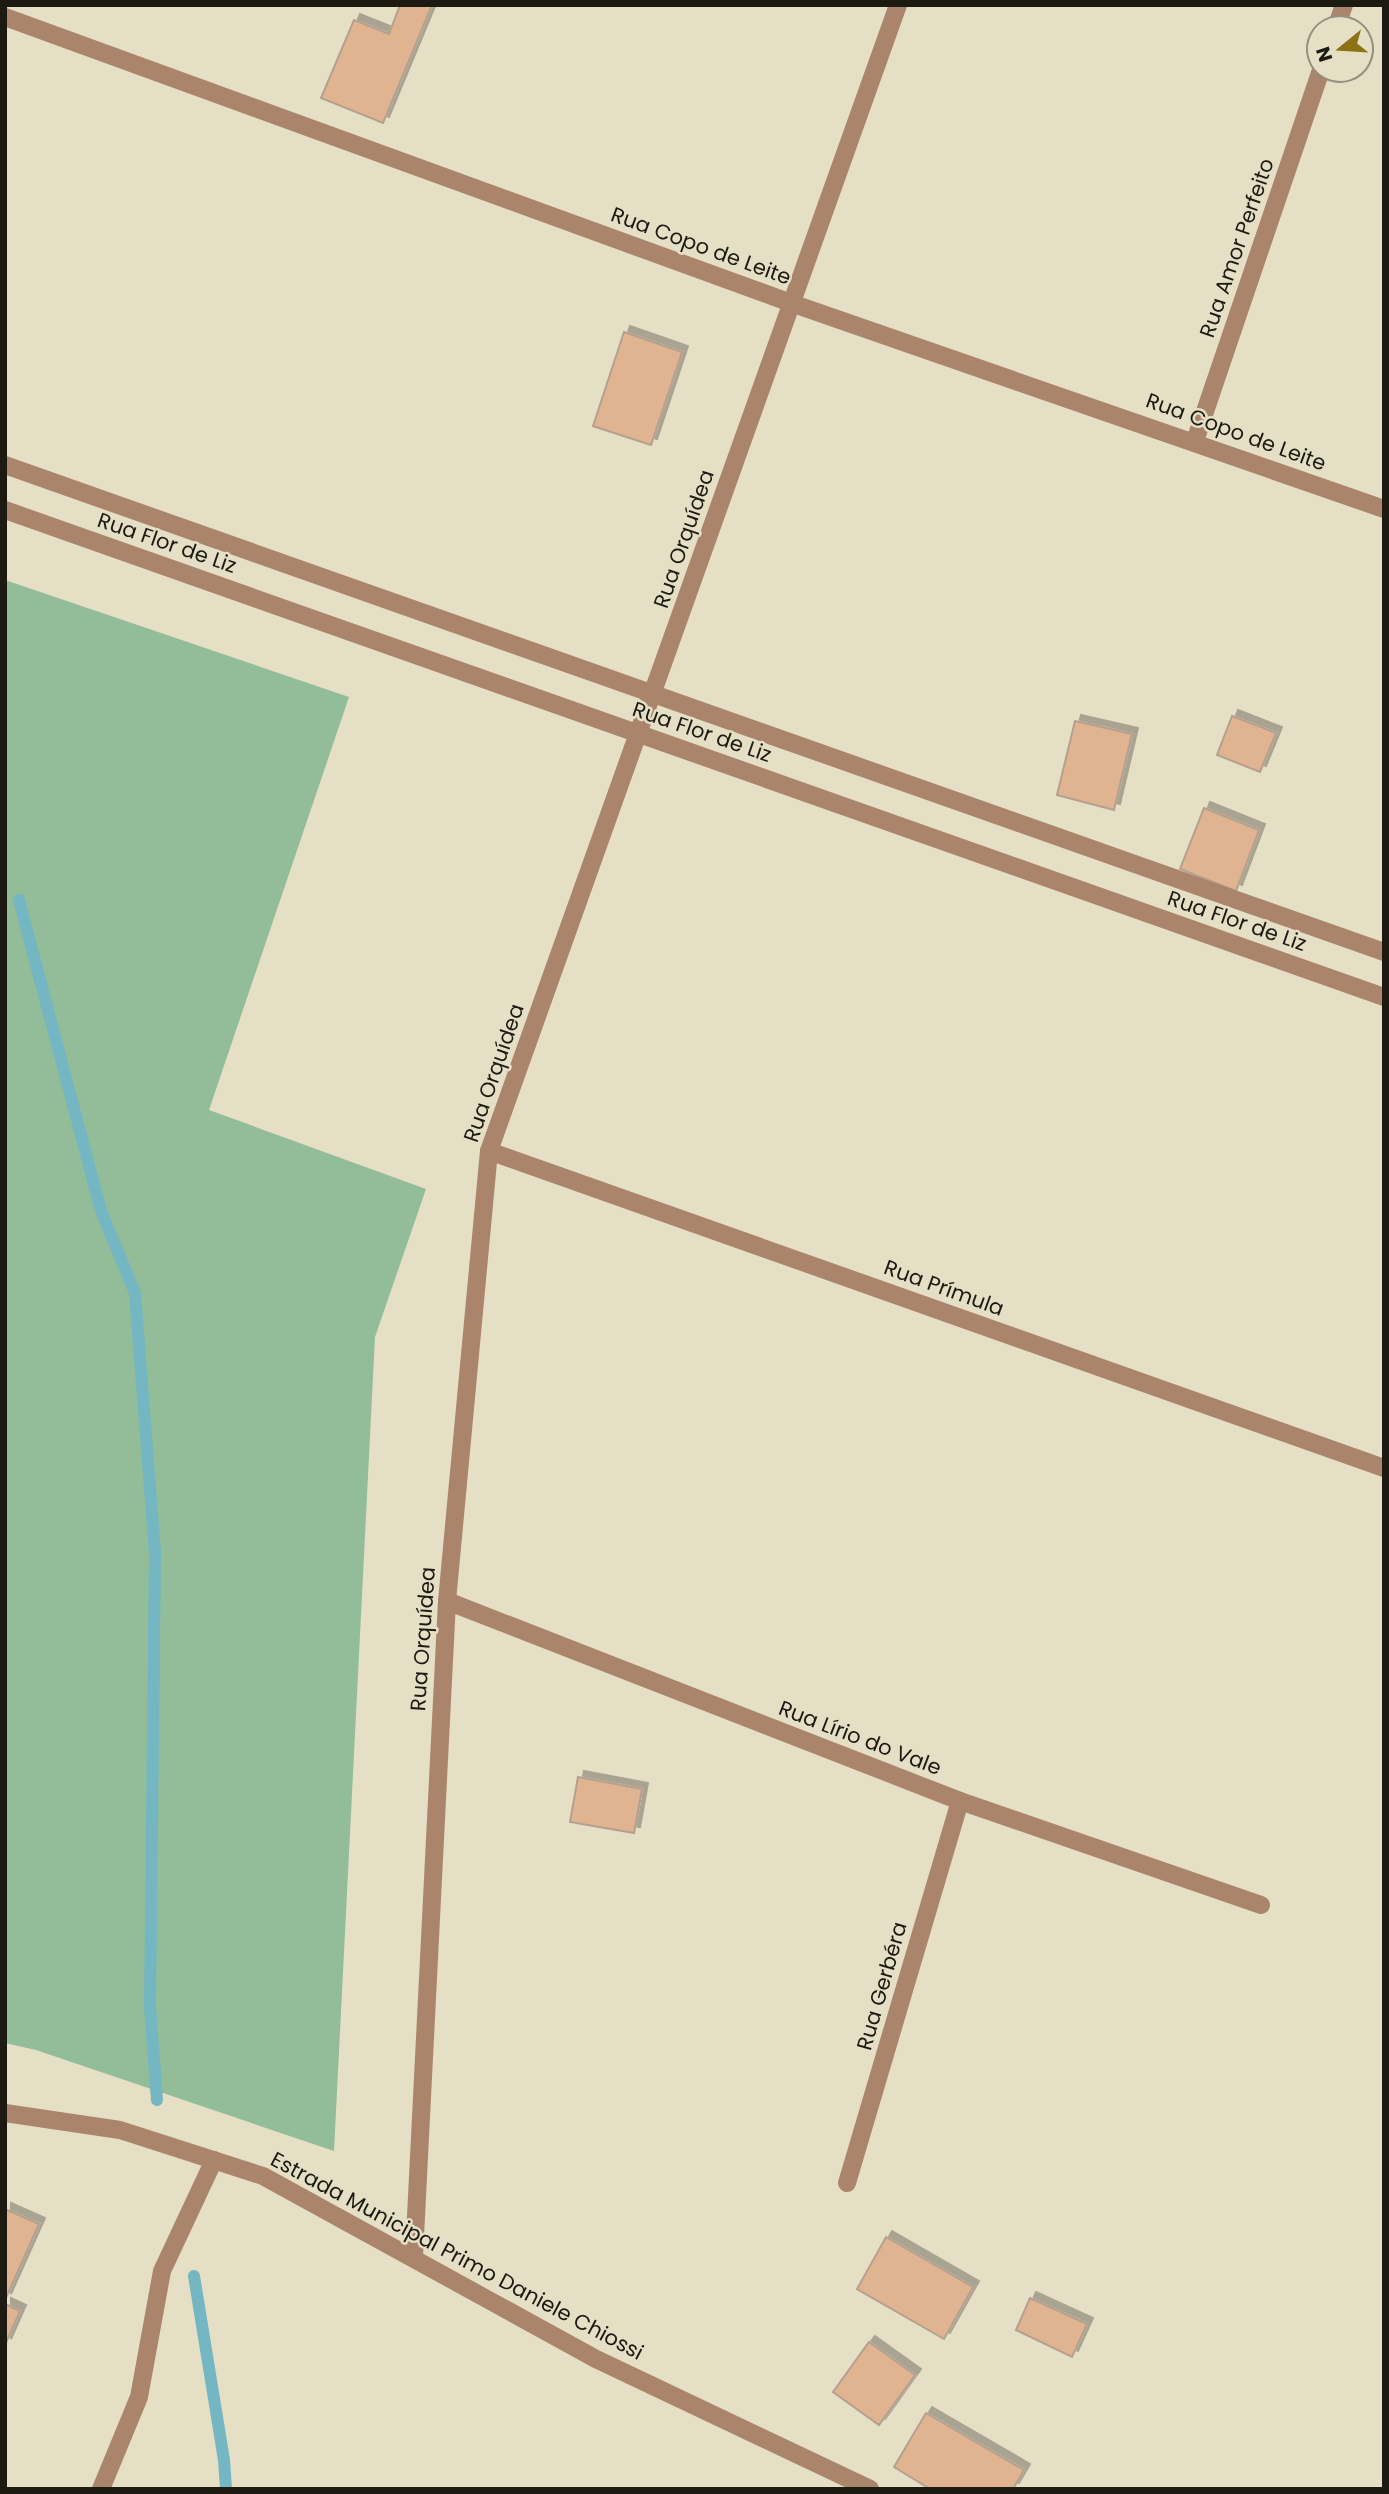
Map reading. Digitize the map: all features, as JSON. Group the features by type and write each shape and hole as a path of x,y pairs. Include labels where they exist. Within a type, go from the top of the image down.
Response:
{"street":[{"name":"Rua Orquídea","path":"414,2256 447,1601 489,1151 898,5"},
{"name":"Rua Copo de Leite","path":"5,17 791,303 1195,441 1384,509"},
{"name":"Rua Amor Perfeito","path":"1195,441 1316,84"},
{"name":"Rua Flor de Liz","path":"5,465 1384,952"},
{"name":"Rua Flor de Liz","path":"5,510 1384,997"},
{"name":"Rua Prímula","path":"489,1151 1384,1468"},
{"name":"Rua Lírio do Vale","path":"447,1601 960,1801 1261,1905"},
{"name":"Rua Gerbéra","path":"847,2183 960,1801"},
{"name":"Estrada Municipal Primo Daniele Chiossi","path":"5,2113 120,2130 263,2175 414,2256 596,2359 870,2489"},
{"path":"101,2489 139,2396 162,2271 214,2160"}],"green space":[{"path":"5,580 349,697 209,1110 426,1189 375,1337 334,2151 36,2050 5,2043"}],"building":[{"path":"400,5 432,5 383,123 321,98 354,20 389,34"},
{"path":"624,332 682,352 651,445 593,426"},
{"path":"1232,716 1276,733 1260,772 1217,755"},
{"path":"1075,721 1132,734 1114,810 1057,795"},
{"path":"1204,808 1259,830 1236,891 1180,869"},
{"path":"578,1777 642,1789 634,1833 570,1822"},
{"path":"5,2209 39,2224 5,2300"},
{"path":"886,2237 973,2287 944,2339 857,2289"},
{"path":"1030,2298 1087,2324 1072,2357 1016,2330"},
{"path":"5,2304 20,2311 5,2345"},
{"path":"869,2342 915,2375 879,2425 833,2392"},
{"path":"926,2413 1024,2470 1013,2489 930,2489 894,2467"}],"waterway":[{"path":"19,900 101,1211 135,1293 155,1553 150,2007 157,2100"},
{"path":"194,2276 224,2460 226,2489"}]}
